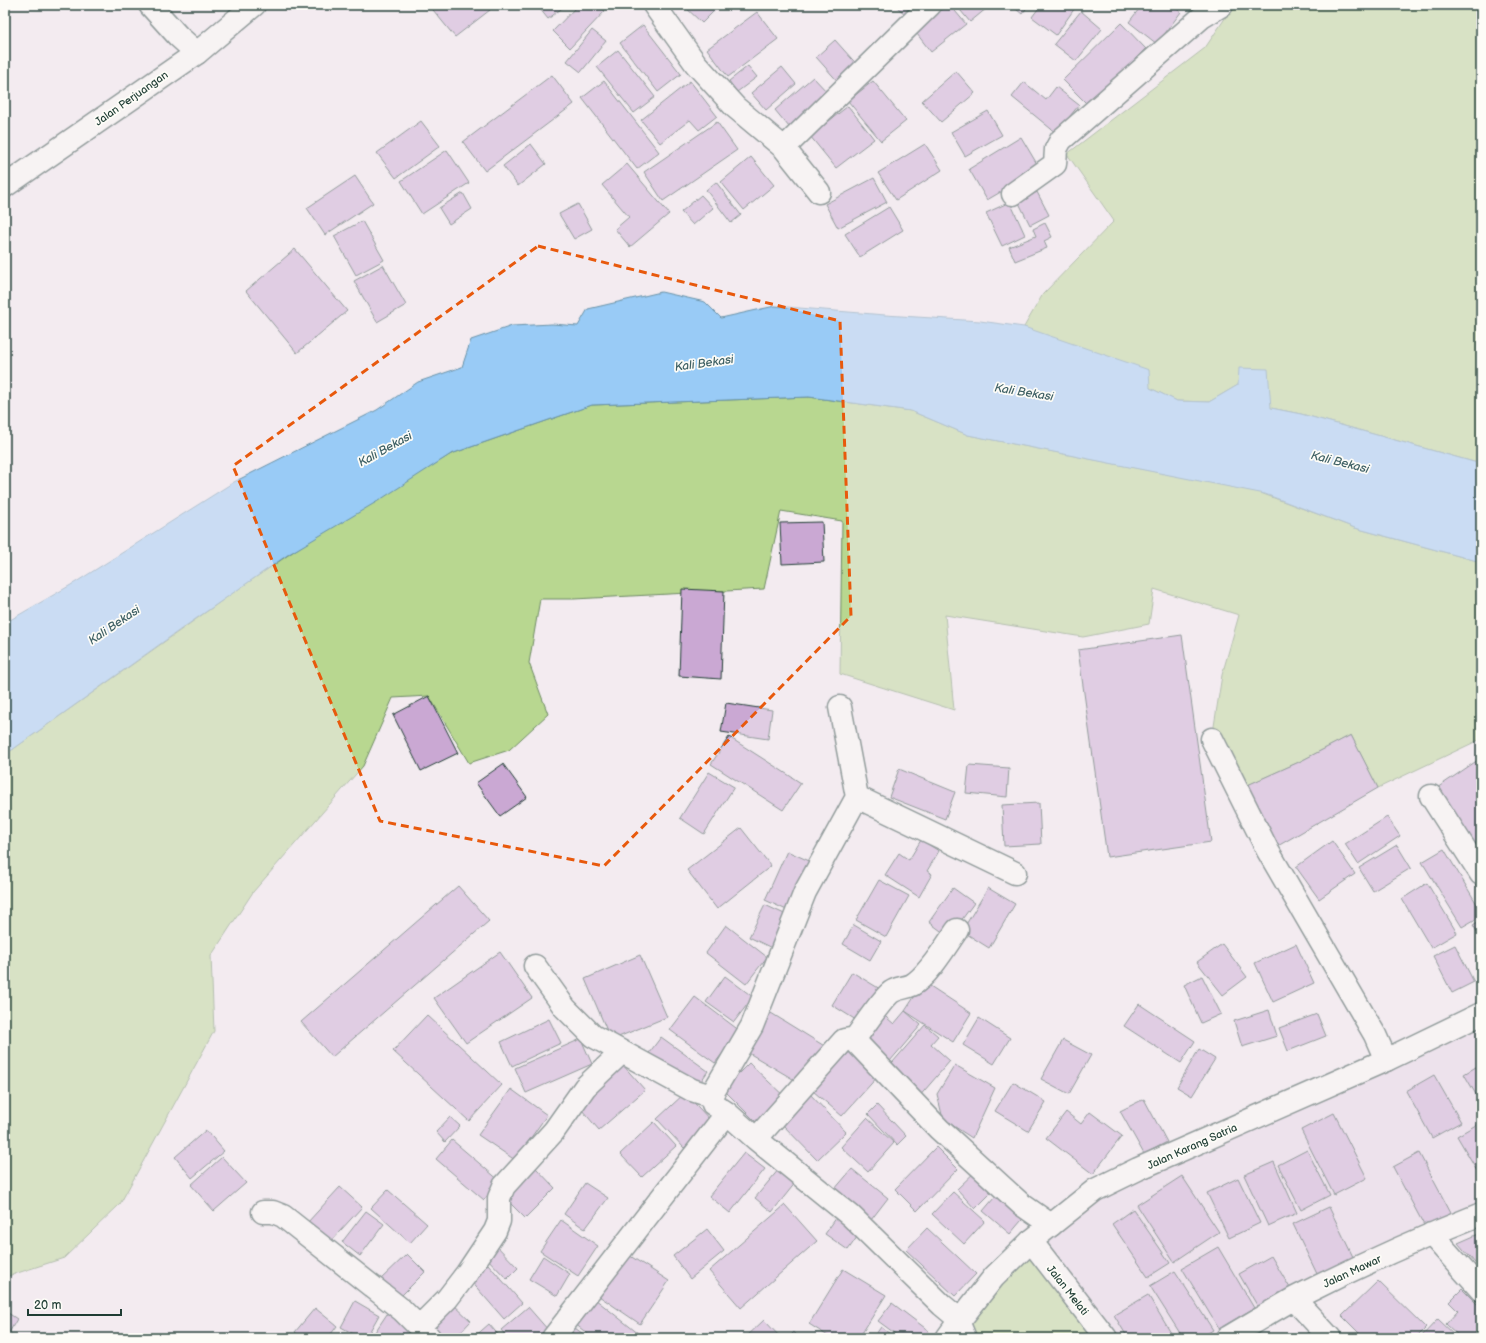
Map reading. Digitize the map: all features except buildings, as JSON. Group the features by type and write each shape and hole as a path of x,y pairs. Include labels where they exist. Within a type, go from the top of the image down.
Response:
{"street":[{"path":"150,5 178,36 196,53"},
{"name":"Jalan Perjuangan","path":"5,186 196,53 254,5"},
{"path":"654,5 696,64 734,107 784,148 819,192"},
{"path":"784,148 930,5"},
{"path":"1013,194 1055,164 1056,150 1061,140 1202,16 1222,5"},
{"path":"840,707 857,797 805,892 752,1026 711,1096 713,1104 727,1113 756,1139 851,1216 942,1305 962,1329"},
{"path":"1212,739 1268,851 1375,1035 1386,1060"},
{"path":"1431,796 1481,874"},
{"path":"857,797 1015,873"},
{"path":"854,1040 890,993 896,988 911,985 919,979 957,930"},
{"path":"535,966 565,1008 593,1036 621,1053 692,1090 711,1096"},
{"name":"Jalan Karang Satria","path":"947,1338 962,1329 994,1277 1031,1241 1096,1190 1138,1169 1386,1060 1481,1014"},
{"path":"756,1139 844,1040 854,1040 939,1129 1021,1204 1051,1225"},
{"path":"262,1212 273,1212 282,1216 402,1310 425,1333 495,1231 500,1221 498,1198 504,1186 554,1131 585,1087 621,1053"},
{"path":"553,1338 727,1113"},
{"name":"Jalan Mawar","path":"1227,1338 1294,1299 1431,1234 1481,1214"},
{"path":"1431,1234 1481,1290"},
{"name":"Jalan Melati","path":"1031,1241 1106,1338"},
{"path":"1294,1299 1330,1338"}],"highlighted area":[{"path":"538,246 840,321 851,616 604,866 380,821 233,466"}],"shaded area":[{"path":"1481,1014 1481,1214 1227,1338 1106,1338 1031,1241 1095,1190"}],"green space":[{"path":"1234,5 1481,5 1481,464 1301,414 1271,408 1238,385 1209,402 1177,401 1024,327 1043,294 1114,221 1067,154 1205,48"},
{"path":"809,397 911,411 968,435 1258,492 1355,528 1481,562 1481,739 1378,788 1351,735 1299,762 1237,790 1212,739 1222,675 1239,615 1154,589 1149,624 1083,637 945,615 954,710 840,674 842,521 781,511 764,589 574,599 540,599 529,663 548,714 509,750 469,763 429,696 393,698 363,766 253,892 211,956 214,1031 120,1204 64,1258 5,1277 5,755 300,547 451,454 592,405"},
{"path":"1031,1241 1106,1338 981,1338 969,1327"}],"water":[{"name":"Kali Bekasi","path":"661,292 705,302 721,318 775,306 980,321 1024,327 1149,370 1150,388 1177,401 1209,402 1238,385 1239,368 1268,369 1271,408 1301,414 1481,464 1481,562 1355,528 1265,494 968,435 911,411 809,397 592,405 451,454 378,501 289,554 5,755 5,623 76,582 234,482 377,410 418,382 462,367 471,340 512,326 552,324 578,326 588,309"}]}
